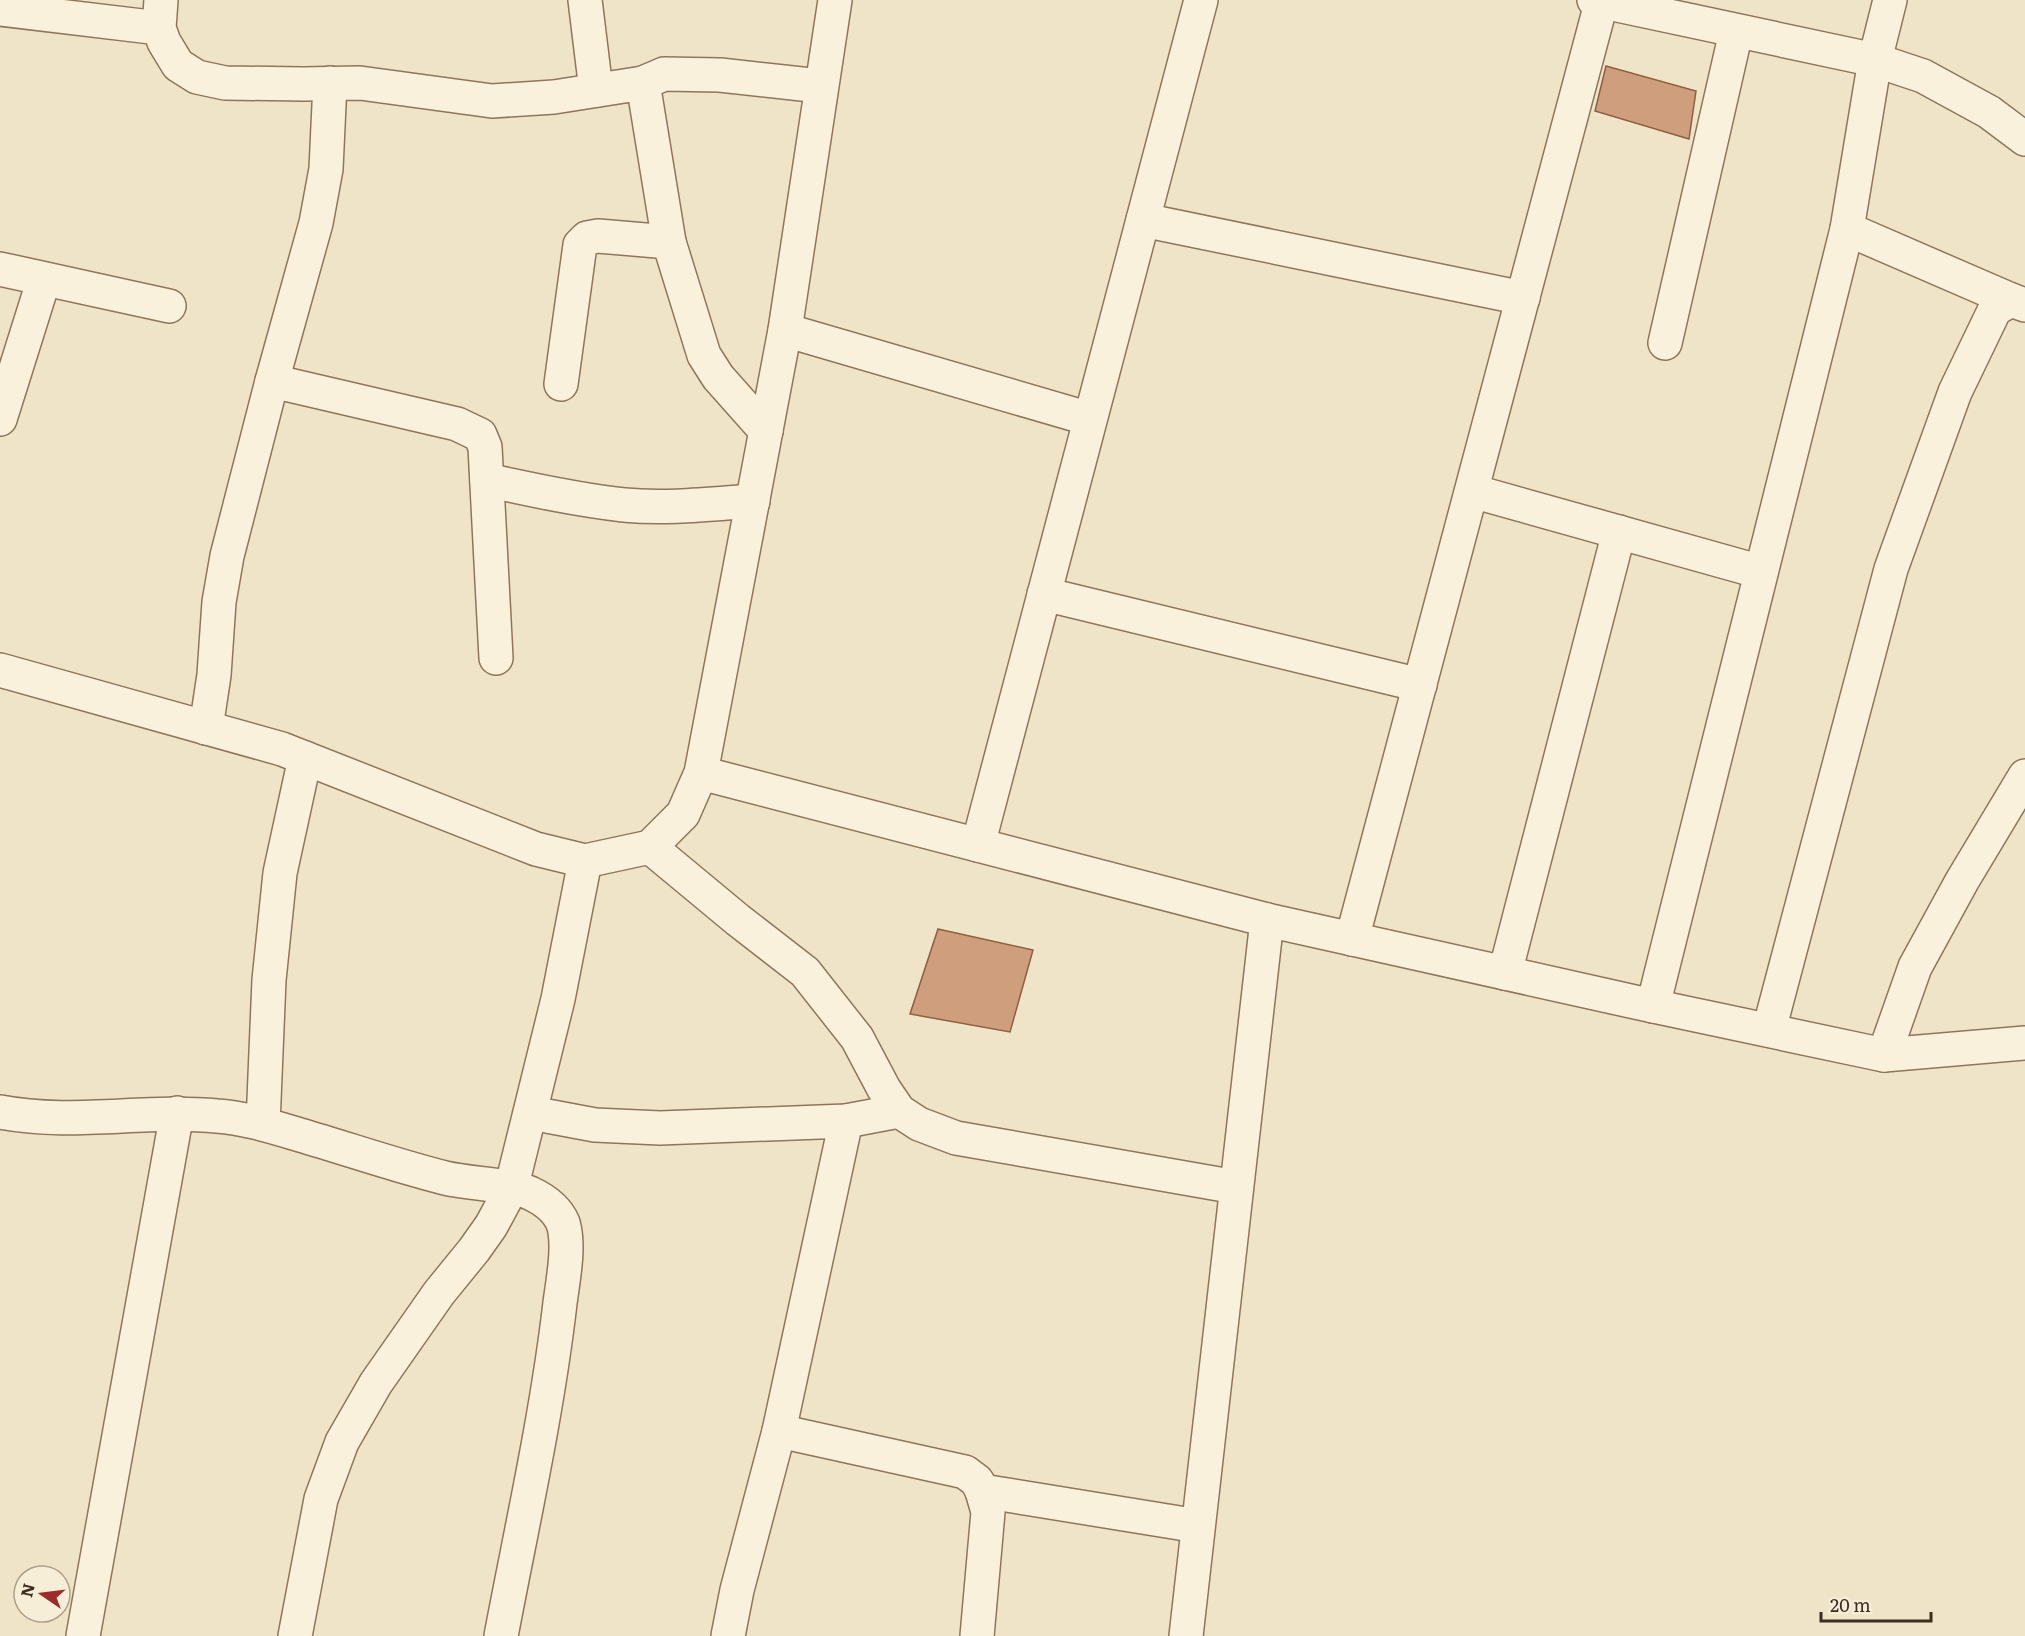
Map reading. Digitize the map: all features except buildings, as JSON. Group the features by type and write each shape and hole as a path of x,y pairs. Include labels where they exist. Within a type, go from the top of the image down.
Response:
{"street":[{"path":"585,0 596,90"},
{"path":"0,670 282,749 536,849 585,861 650,847 683,814 701,773 785,330 820,86 835,0"},
{"path":"978,845 1201,0"},
{"path":"1653,1006 1847,229 1875,60 1890,0"},
{"path":"1352,939 1523,298 1599,1 1875,60 1923,76 1989,112 2025,139"},
{"path":"0,9 160,14 165,42 178,65 197,77 225,82 360,83 492,100 554,97 643,83 664,74 720,75 820,86"},
{"path":"1665,343 1736,32"},
{"path":"206,728 214,675 219,603 227,556 318,212 326,170 330,83"},
{"path":"643,83 669,242 704,355 718,377 766,431"},
{"path":"1143,220 1523,298"},
{"path":"1847,229 2018,302"},
{"path":"561,384 580,245 587,238 598,236 669,242"},
{"path":"0,269 169,306"},
{"path":"0,419 44,279"},
{"path":"1768,1030 1891,569 1954,392 1995,309 2018,302"},
{"path":"785,330 1090,419"},
{"path":"272,381 457,424 480,435 486,447 496,658"},
{"path":"487,480 578,499 625,505 675,507 753,501"},
{"path":"1472,491 1761,572"},
{"path":"1505,973 1619,532"},
{"path":"1044,594 1420,685"},
{"path":"264,1124 269,980 280,873 305,759"},
{"path":"701,773 1267,920 1884,1055 2025,1043"},
{"path":"1884,1055 1915,967 1962,881 2025,776"},
{"path":"650,847 805,972 857,1038 898,1112 919,1124 956,1138 1236,1187"},
{"path":"295,1636 321,1499 342,1442 376,1383 491,1226 511,1189 558,999 585,861"},
{"path":"1186,1636 1267,920"},
{"path":"0,1112 18,1116 56,1117 177,1113 219,1116 264,1124 447,1178 526,1192 541,1198 554,1209 562,1221 566,1238 555,1343 501,1636"},
{"path":"531,1113 595,1125 660,1128 846,1121 898,1112"},
{"path":"83,1636 177,1113"},
{"path":"728,1636 737,1590 779,1431 846,1121"},
{"path":"779,1431 964,1472 977,1481 988,1512 977,1636"},
{"path":"982,1491 1198,1526"}]}
